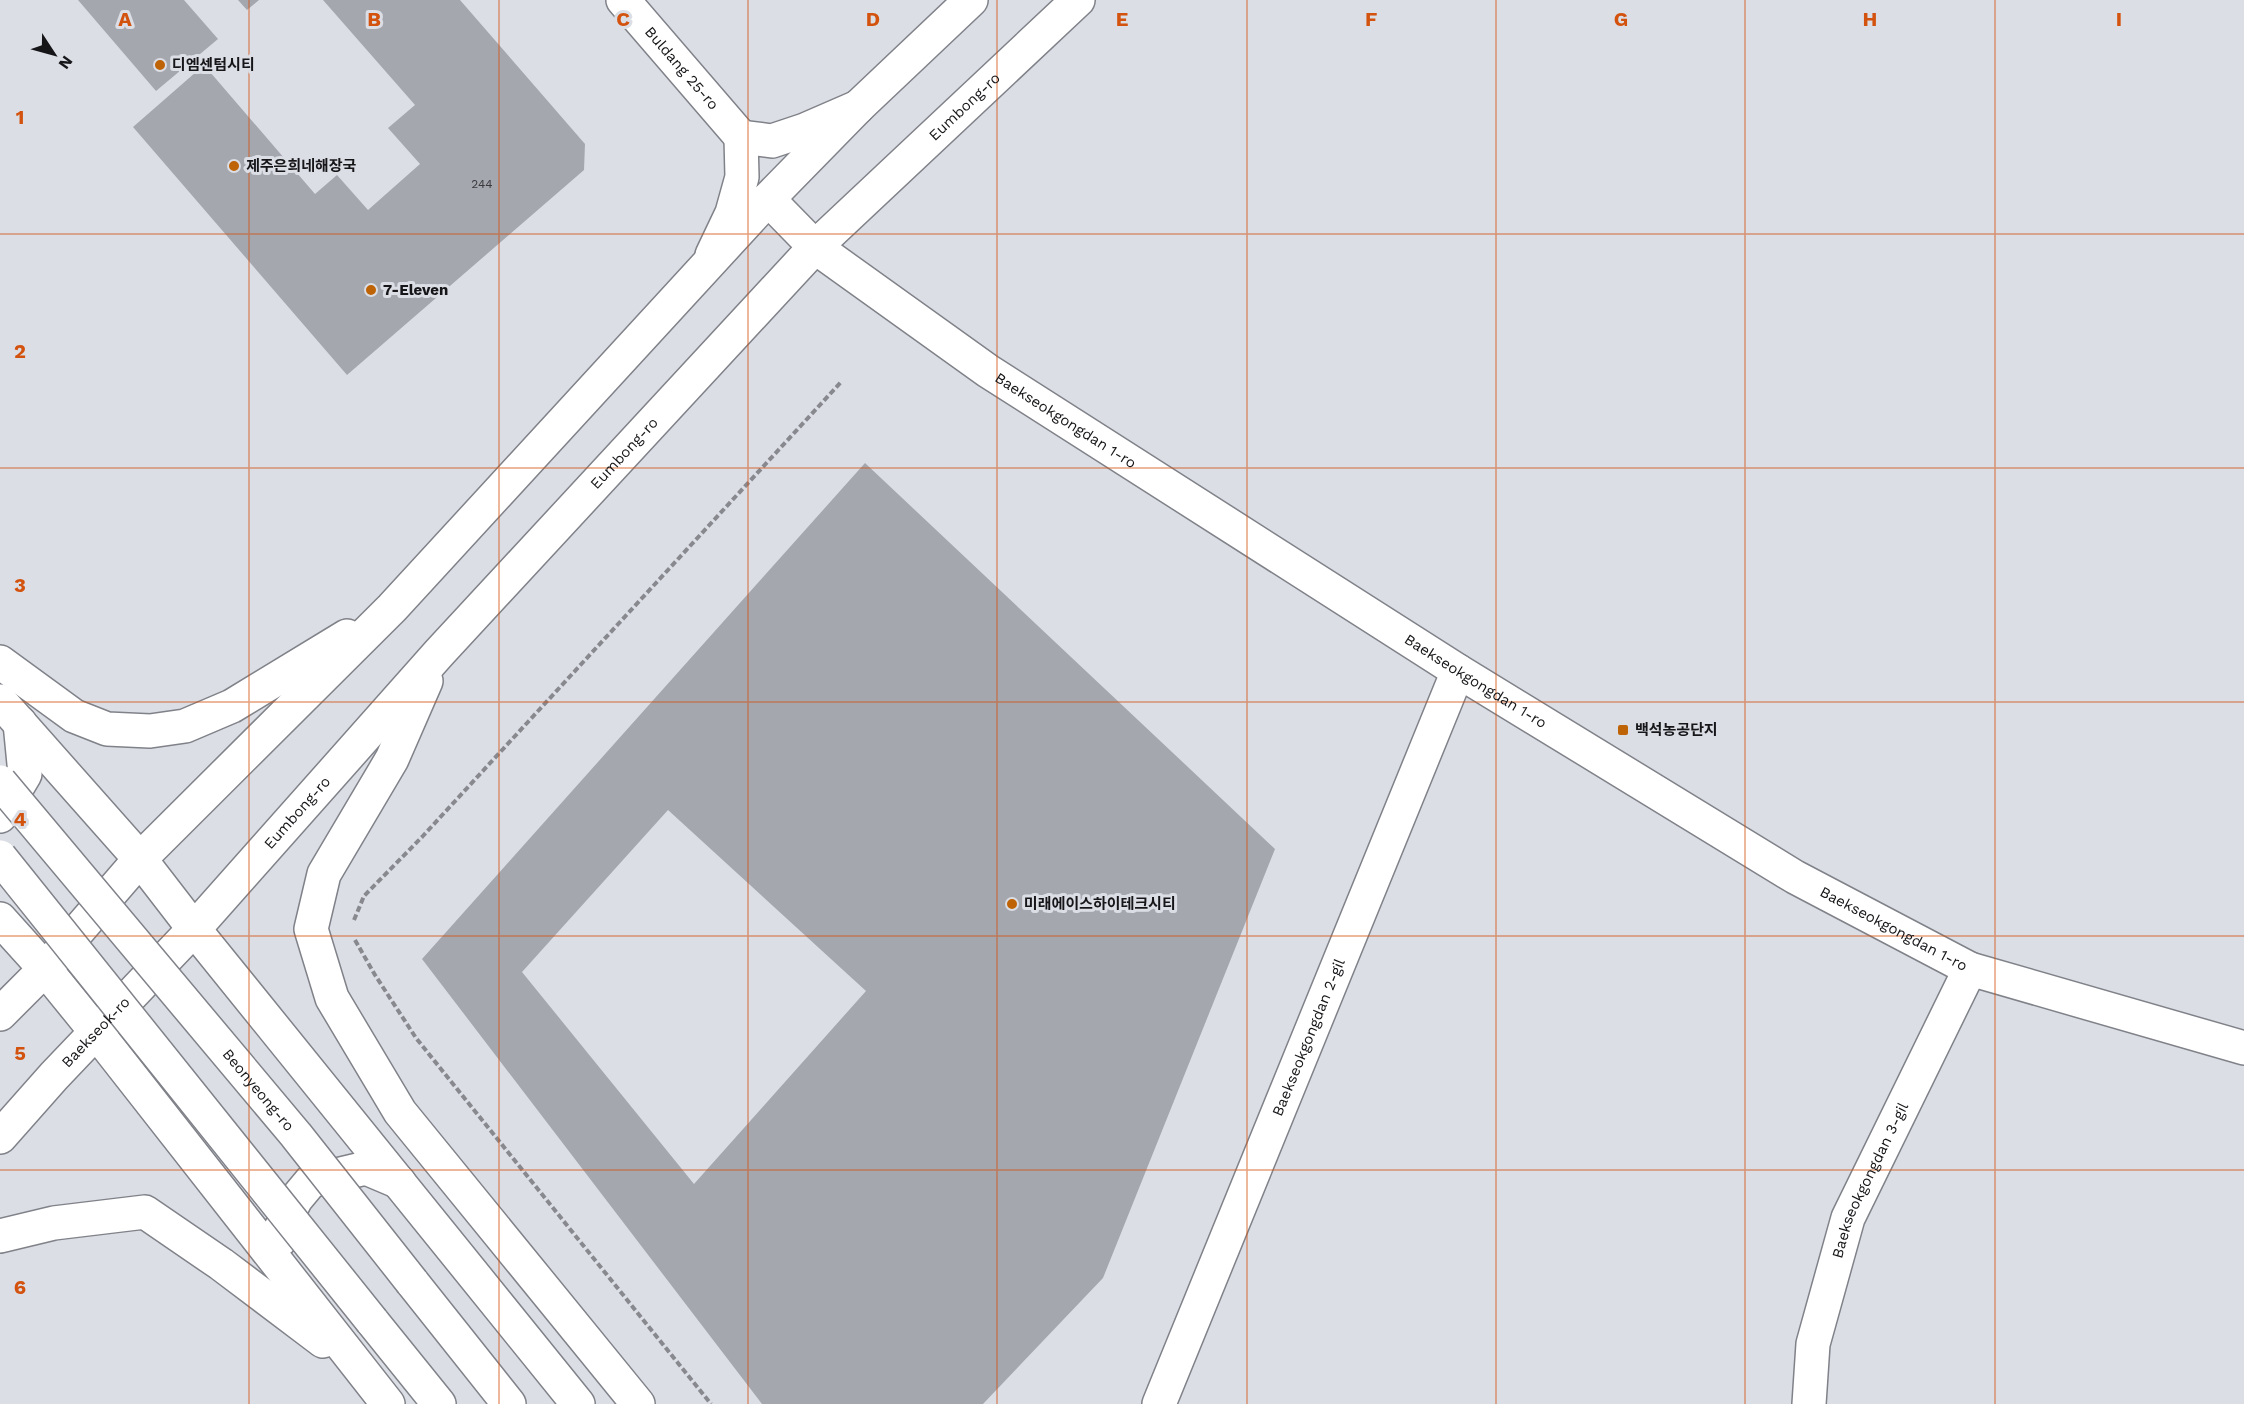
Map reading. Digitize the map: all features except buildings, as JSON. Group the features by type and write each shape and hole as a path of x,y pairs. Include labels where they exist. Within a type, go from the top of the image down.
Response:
{"main road":[{"name":"Buldang 25-ro","path":"622,0 741,137"},
{"path":"0,1014 45,969 140,859 392,608 768,199 859,106 971,0"},
{"name":"Eumbong-ro","path":"194,929 439,653 815,247 1078,0"},
{"path":"706,268 732,213 742,177 741,137 772,141 805,130 859,106"},
{"name":"Baekseokgongdan 1-ro","path":"768,199 815,247 988,371 1458,671 1795,877 1970,969 2244,1048"},
{"path":"0,662 74,716 107,729 150,731 185,726 232,706 392,608"},
{"path":"439,653 392,759 324,874 311,929 332,998 400,1112 638,1404"},
{"name":"Baekseokgongdan 2-gil","path":"1159,1404 1458,671"},
{"path":"10,712 140,859 578,1404"},
{"path":"0,816 25,774 10,712"},
{"name":"Beonyeong-ro","path":"0,782 296,1135 509,1404"},
{"path":"0,857 439,1404"},
{"path":"0,919 45,969 97,1033 388,1404"},
{"name":"Baekseok-ro","path":"0,1137 54,1076 194,929"},
{"name":"Baekseokgongdan 3-gil","path":"1809,1404 1813,1344 1848,1218 1970,969"},
{"path":"286,1275 280,1230 296,1200 311,1181 366,1168 399,1182"},
{"path":"0,1236 54,1223 145,1212 221,1264 358,1367"}],"path":[{"path":"350,930 364,896 438,819 842,381"},
{"path":"355,939 375,975 416,1038 711,1404"}],"place":[{"name":"디엠센텀시티","path":"160,65"},
{"name":"제주은희네해장국","path":"234,166"},
{"name":"7-Eleven","path":"371,290"},
{"name":"백석농공단지","path":"1623,730"},
{"name":"미래에이스하이테크시티","path":"1012,904"}]}
